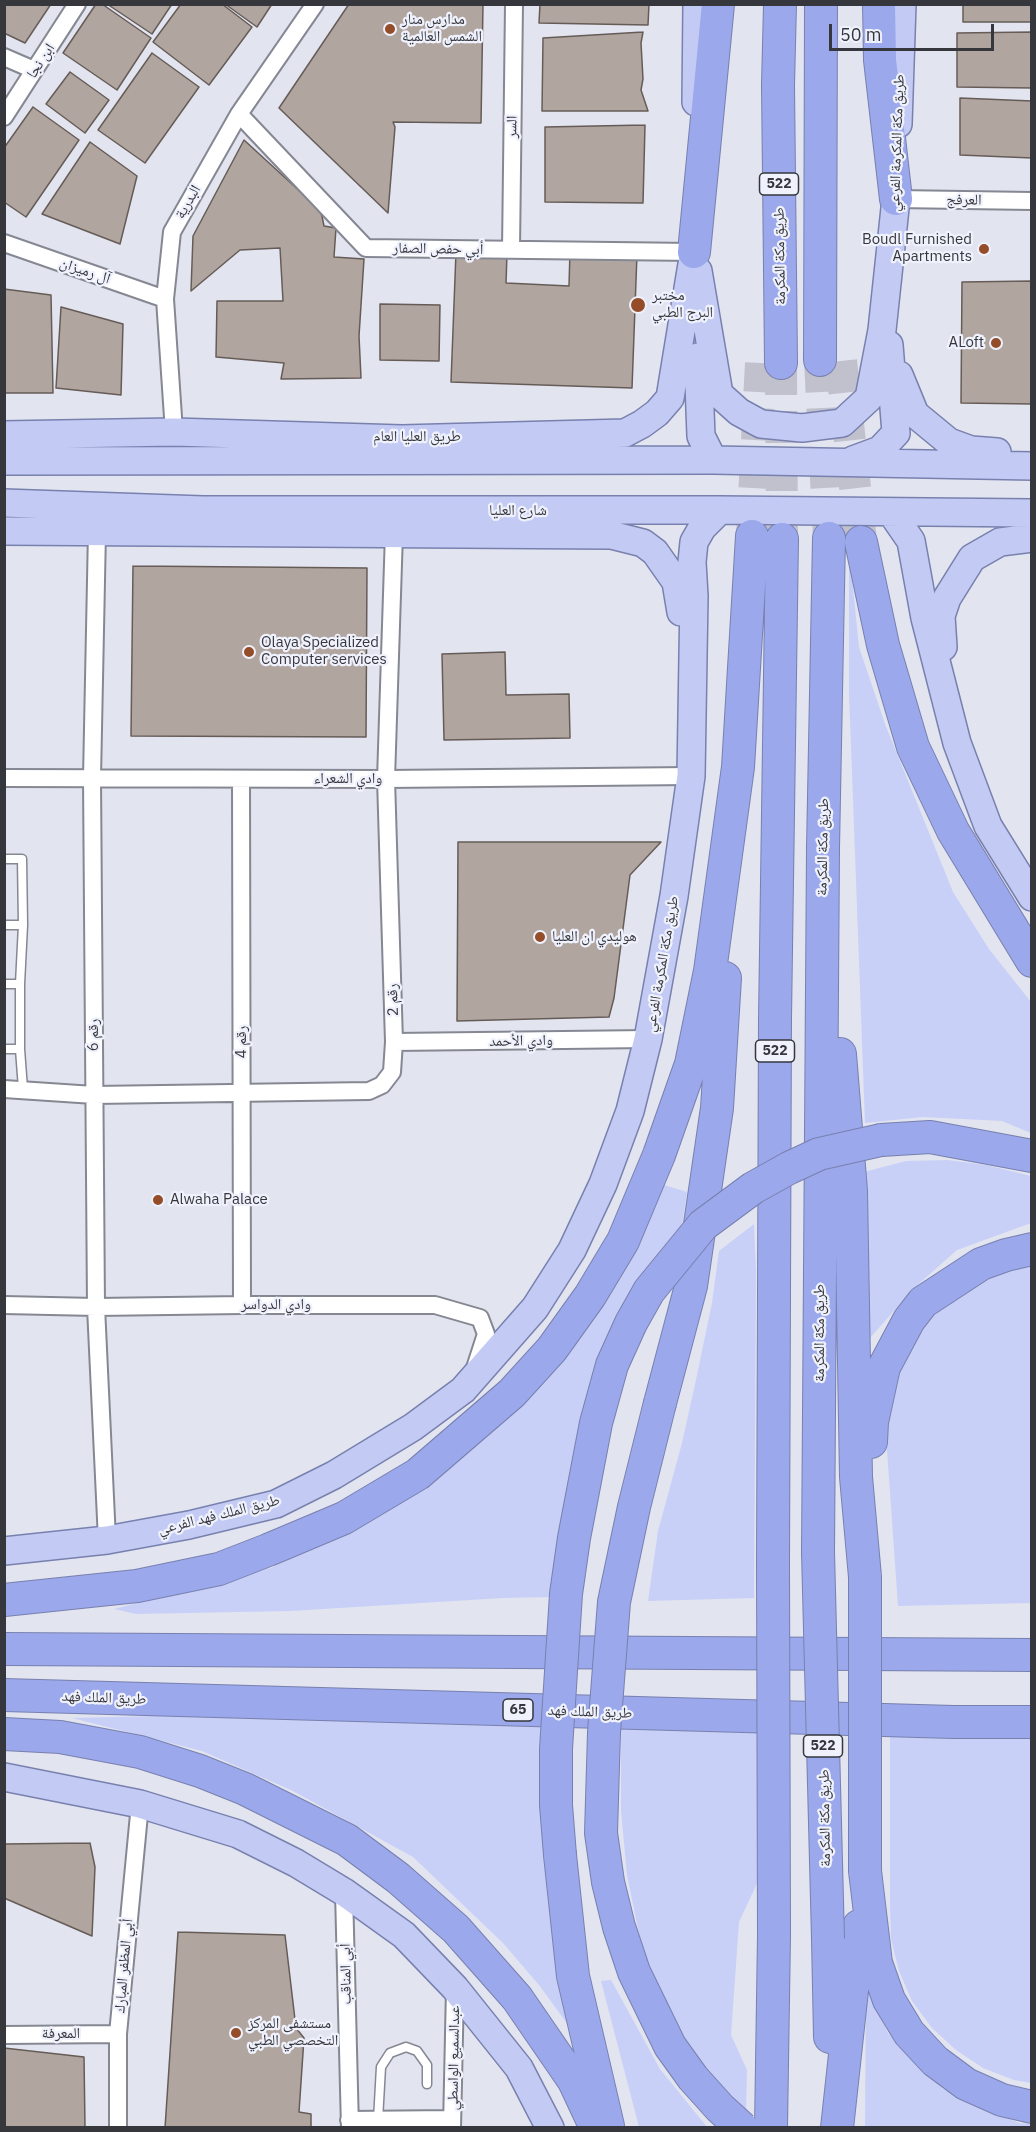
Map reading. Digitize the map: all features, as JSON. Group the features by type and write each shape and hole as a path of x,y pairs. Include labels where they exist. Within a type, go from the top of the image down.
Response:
{"highway":[{"path":"694,252 718,4"},
{"path":"771,363 780,4"},
{"name":"522","path":"821,4 820,93 830,361"},
{"path":"879,4 880,60 896,199"},
{"path":"742,2127 720,2108 693,2079 670,2046 634,1972 619,1927 601,1833 604,1732 614,1602 634,1507 691,1286 717,1108 752,536"},
{"name":"طريق مكة المكرمة","path":"828,538 822,848 818,1552 833,2127"},
{"name":"522","path":"771,2127 774,1935 775,1031 782,539"},
{"path":"861,542 883,645 913,747 953,831 1032,961"},
{"path":"4,1600 137,1586 219,1569 344,1518 418,1474 512,1393 552,1349 590,1296 623,1240 659,1155 691,1064 710,971 738,767"},
{"path":"822,848 851,1191 856,1477 865,1577"},
{"path":"608,2127 573,1976 556,1805 556,1749 566,1594 574,1538 596,1423 612,1365 631,1323 649,1292 703,1225 753,1188 789,1168 819,1154 881,1140 930,1137 1032,1156"},
{"path":"837,2127 865,1871 865,1577 872,1422 884,1367 909,1320 923,1302 981,1264 1032,1249"},
{"path":"954,1656 1032,1635"},
{"path":"4,1649 1032,1655"},
{"name":"طريق الملك فهد","path":"4,1695 954,1722 1032,1722"},
{"path":"954,1722 1032,1730"},
{"path":"4,1734 60,1737 140,1752 200,1771 245,1789 347,1840 398,1878 456,1929 517,1998 574,2082 596,2127"},
{"path":"865,1871 876,1963 889,2000 909,2033 935,2061 966,2084 1002,2100 1032,2107"}],"main road":[{"path":"697,4 694,252 701,436 713,460"},
{"name":"طريق مكة المكرمة الفرعي","path":"843,463 880,450 896,433 889,352 902,4"},
{"path":"694,252 719,394 739,412 760,424 802,428 842,423 869,398 882,330 896,199"},
{"name":"طريق العليا العام","path":"4,435 174,432 402,438 625,433 657,413 670,398 694,252"},
{"path":"889,352 915,414 949,442 971,450 1032,452"},
{"path":"4,461 713,460 1032,466"},
{"name":"شارع العليا","path":"4,503 203,510 720,510 1032,513"},
{"name":"طريق مكة المكرمة الفرعي","path":"471,1380 535,1308 572,1250 603,1184 630,1111 648,1039 674,896 691,776 694,542 702,528 720,510"},
{"path":"891,512 911,541 925,618 957,743 988,826 1032,897"},
{"path":"4,531 611,535 643,543 655,552 676,582 692,699"},
{"path":"957,743 941,633 941,616 947,598 972,558 1000,542 1032,538"},
{"name":"طريق الملك فهد الفرعي","path":"4,1551 107,1540 189,1525 276,1504 334,1475 413,1427 462,1390 471,1380"},
{"path":"4,1777 140,1804 238,1834 296,1863 344,1892 404,1935 455,1988 519,2068 550,2127"}],"street":[{"name":"ابن نجا","path":"4,117 77,4"},
{"name":"البدرية","path":"174,432 165,299 172,232 239,114 315,4"},
{"name":"السر","path":"511,250 514,4"},
{"path":"4,57 34,70"},
{"name":"أبي حفص الصفار","path":"239,114 366,248 694,252"},
{"name":"العرفج","path":"896,199 1032,201"},
{"name":"آل رميزان","path":"4,243 165,299"},
{"name":"رقم 6","path":"97,531 93,778 96,1307 107,1540"},
{"name":"رقم 2","path":"4,1089 94,1095 369,1091 382,1085 392,1072 394,1042 386,779 394,533"},
{"name":"وادي الشعراء","path":"4,778 386,779 691,776"},
{"name":"رقم 4","path":"241,779 242,1305"},
{"name":"وادي الأحمد","path":"394,1042 648,1039"},
{"name":"وادي الدواسر","path":"4,1305 96,1307 435,1305 480,1318 486,1334 471,1380"},
{"name":"أبي المظفر المبارك","path":"118,2127 118,2034 140,1804"},
{"name":"أبي المناقب","path":"344,1892 350,2124"},
{"name":"عبدالسميع الواسطي","path":"452,2123 455,1988"},
{"name":"المعرفة","path":"4,2035 118,2034"},
{"path":"350,2124 378,2121 452,2123"}],"lane":[{"path":"4,859 22,859 20,1049 23,1089"},
{"path":"4,925 23,925"},
{"path":"4,984 20,984"},
{"path":"4,1049 20,1049"},
{"path":"378,2121 381,2067 390,2053 406,2047 417,2051 427,2065 428,2084"}],"shaded area":[{"path":"849,550 859,647 885,724 953,892 989,949 1031,1002 1031,1133 1002,1121 923,1117 865,1123 849,692"},
{"path":"948,1160 986,1165 1031,1176 1031,1223 957,1250 914,1288 870,1338 864,1172 906,1161"},
{"path":"664,1185 687,1192 681,1231 637,1286 553,1597 290,1611 136,1614 114,1609 271,1568 335,1536 518,1406 584,1332 644,1230"},
{"path":"754,1224 756,1271 754,1598 648,1601 658,1531 696,1380 712,1303 719,1251"},
{"path":"1031,1256 1031,1603 898,1606 887,1450 888,1425 902,1362 914,1338 948,1297"},
{"path":"196,1715 542,1715 569,2026 539,1985 503,1943 413,1857 293,1791 202,1751 72,1718"},
{"path":"621,1719 762,1731 760,1877 739,1922 731,2035 747,2070 746,2114 693,2058 656,1990 641,1943 627,1875 621,1811"},
{"path":"890,1735 1031,1736 1031,2083 1014,2080 983,2068 956,2050 932,2028 912,2001 899,1971 891,1939"},
{"path":"611,1980 660,2069 707,2127 639,2127 601,1981"},
{"path":"866,1984 888,2033 943,2089 1019,2123 1032,2124 1031,2128 865,2128"}],"building":[{"path":"4,4 51,4 25,43 4,33"},
{"path":"96,4 102,4 151,38 117,90 63,53"},
{"path":"107,4 172,4 152,34"},
{"path":"181,4 222,4 252,27 209,85 153,42"},
{"path":"225,4 272,4 257,27"},
{"path":"349,4 483,4 481,123 393,122 395,127 388,213 279,108"},
{"path":"540,4 649,4 648,25 539,23"},
{"path":"963,4 1032,4 1032,22 963,22"},
{"path":"643,32 641,90 648,111 542,111 543,38"},
{"path":"1032,32 1032,88 957,87 957,33"},
{"path":"152,53 199,87 145,163 98,130"},
{"path":"70,72 109,100 85,133 46,104"},
{"path":"960,98 1032,101 1032,158 960,155"},
{"path":"33,107 79,140 26,217 4,202 4,148"},
{"path":"645,125 643,203 545,202 545,127"},
{"path":"244,140 317,207 324,226 336,228 334,257 364,259 359,336 361,378 281,379 284,363 216,357 217,301 283,301 280,248 240,250 191,291 193,236"},
{"path":"90,142 137,176 120,244 42,214"},
{"path":"570,251 637,254 632,388 451,382 456,252 507,254 506,283 569,286"},
{"name":"ALoft","path":"1032,281 1032,404 961,403 962,282"},
{"path":"4,289 51,295 53,393 4,393"},
{"path":"380,304 440,305 439,361 380,360"},
{"path":"61,307 123,324 121,395 56,388"},
{"name":"Olaya Specialized Computer services","path":"133,566 367,568 366,737 131,736"},
{"path":"505,652 506,695 569,694 570,738 444,740 442,654"},
{"name":"هوليدي ان العليا","path":"458,842 661,842 630,875 614,998 609,1017 457,1021"},
{"path":"90,1843 95,1867 92,1936 4,1898 4,1844"},
{"name":"مستشفى المركز التخصصي الطبي","path":"178,1932 285,1935 296,2028 304,2038 299,2112 311,2114 311,2128 165,2128"},
{"path":"4,2048 84,2057 85,2128 4,2128"}],"tunnel":[{"path":"820,360 829,538"},
{"path":"841,361 861,541"},
{"path":"752,536 761,363"},
{"path":"781,363 782,539"}],"place":[{"name":"مدارس منار الشمس العالمية","path":"390,29"},
{"name":"Boudl Furnished Apartments","path":"984,249"},
{"name":"مختبر البرج الطبي","path":"638,305"},
{"name":"ALoft","path":"996,343"},
{"name":"Olaya Specialized Computer services","path":"249,652"},
{"name":"هوليدي ان العليا","path":"540,937"},
{"name":"Alwaha Palace","path":"158,1200"},
{"name":"مستشفى المركز التخصصي الطبي","path":"236,2033"}]}
